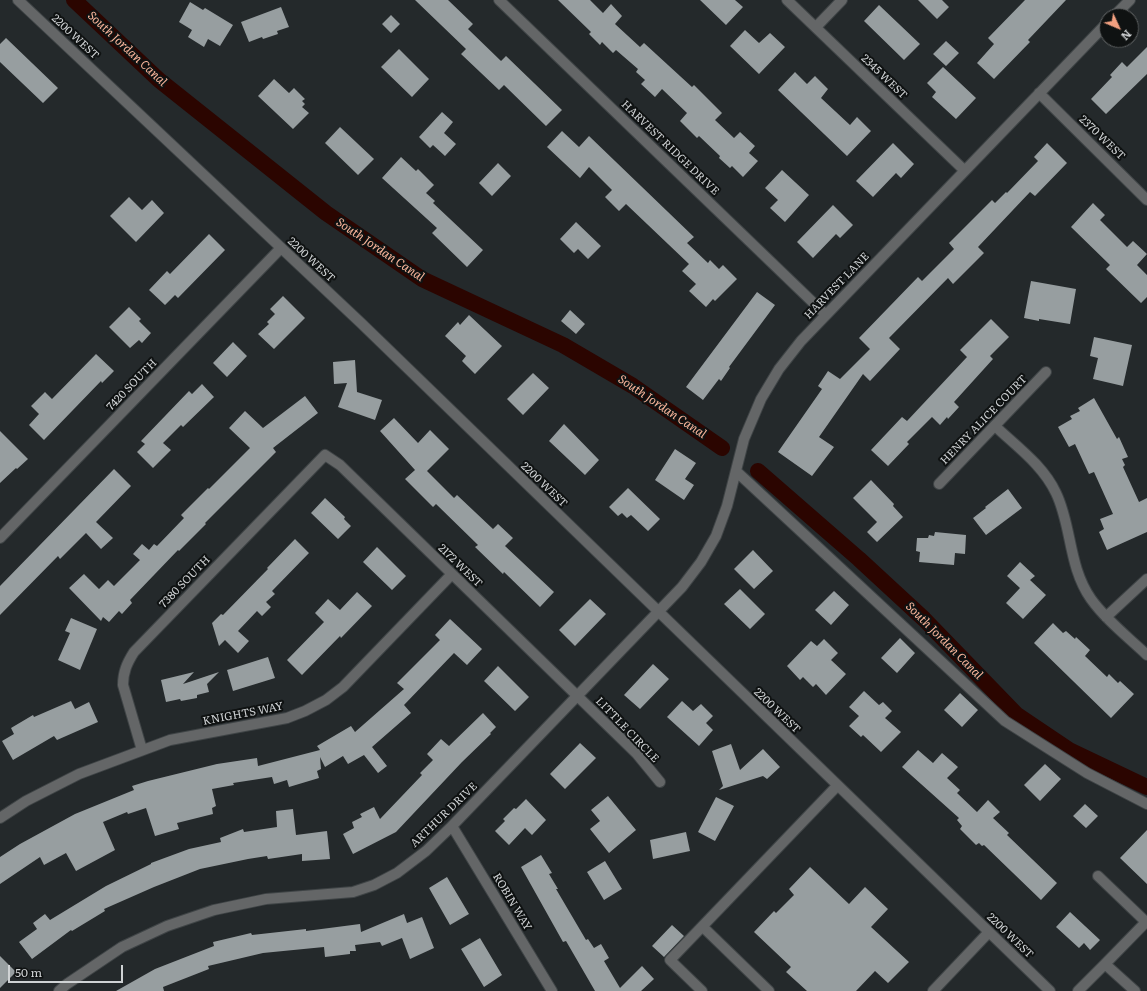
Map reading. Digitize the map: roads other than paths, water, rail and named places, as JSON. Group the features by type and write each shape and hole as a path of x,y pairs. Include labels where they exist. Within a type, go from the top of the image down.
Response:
{"street":[{"name":"2200 WEST","path":"18,0 361,323 657,612 1050,991"},
{"name":"HARVEST RIDGE DRIVE","path":"499,0 826,314"},
{"name":"2345 WEST","path":"787,0 964,170"},
{"path":"816,27 842,0"},
{"path":"1122,8 1130,0"},
{"name":"HARVEST LANE","path":"657,612 682,587 701,562 716,536 737,472 744,439 761,399 779,369 800,341 1099,31"},
{"name":"2370 WEST","path":"1039,93 1147,200"},
{"name":"7420 SOUTH","path":"0,538 281,248"},
{"name":"HENRY ALICE COURT","path":"939,484 1046,372"},
{"path":"995,426 1033,462 1047,478 1056,493 1062,510 1072,555 1080,578 1091,599 1106,616 1147,655"},
{"name":"2172 WEST","path":"325,455 340,465 577,696"},
{"name":"7380 SOUTH","path":"142,750 123,685 123,676 126,664 134,652 325,455"},
{"path":"737,472 1006,721 1087,773 1147,804"},
{"name":"KNIGHTS WAY","path":"0,818 26,801 79,774 142,750 170,740 287,718 326,700 343,687 452,574"},
{"path":"1106,616 1147,579"},
{"name":"ARTHUR DRIVE","path":"59,991 122,947 167,926 214,910 266,899 353,892 374,886 397,873 426,851 452,826 657,612"},
{"name":"LITTLE CIRCLE","path":"577,696 637,754 660,782"},
{"path":"702,991 670,960 837,786"},
{"name":"ROBIN WAY","path":"452,826 547,989"},
{"path":"1078,991 1146,922 1098,876"},
{"path":"703,927 769,991"},
{"path":"933,991 989,932"},
{"path":"1106,964 1135,991"}],"waterway":[{"name":"South Jordan Canal","path":"74,0 159,80 326,213 422,279 563,345 633,386 722,448"},
{"name":"South Jordan Canal","path":"758,471 859,559 924,619 1017,715 1069,750 1147,787"}]}
